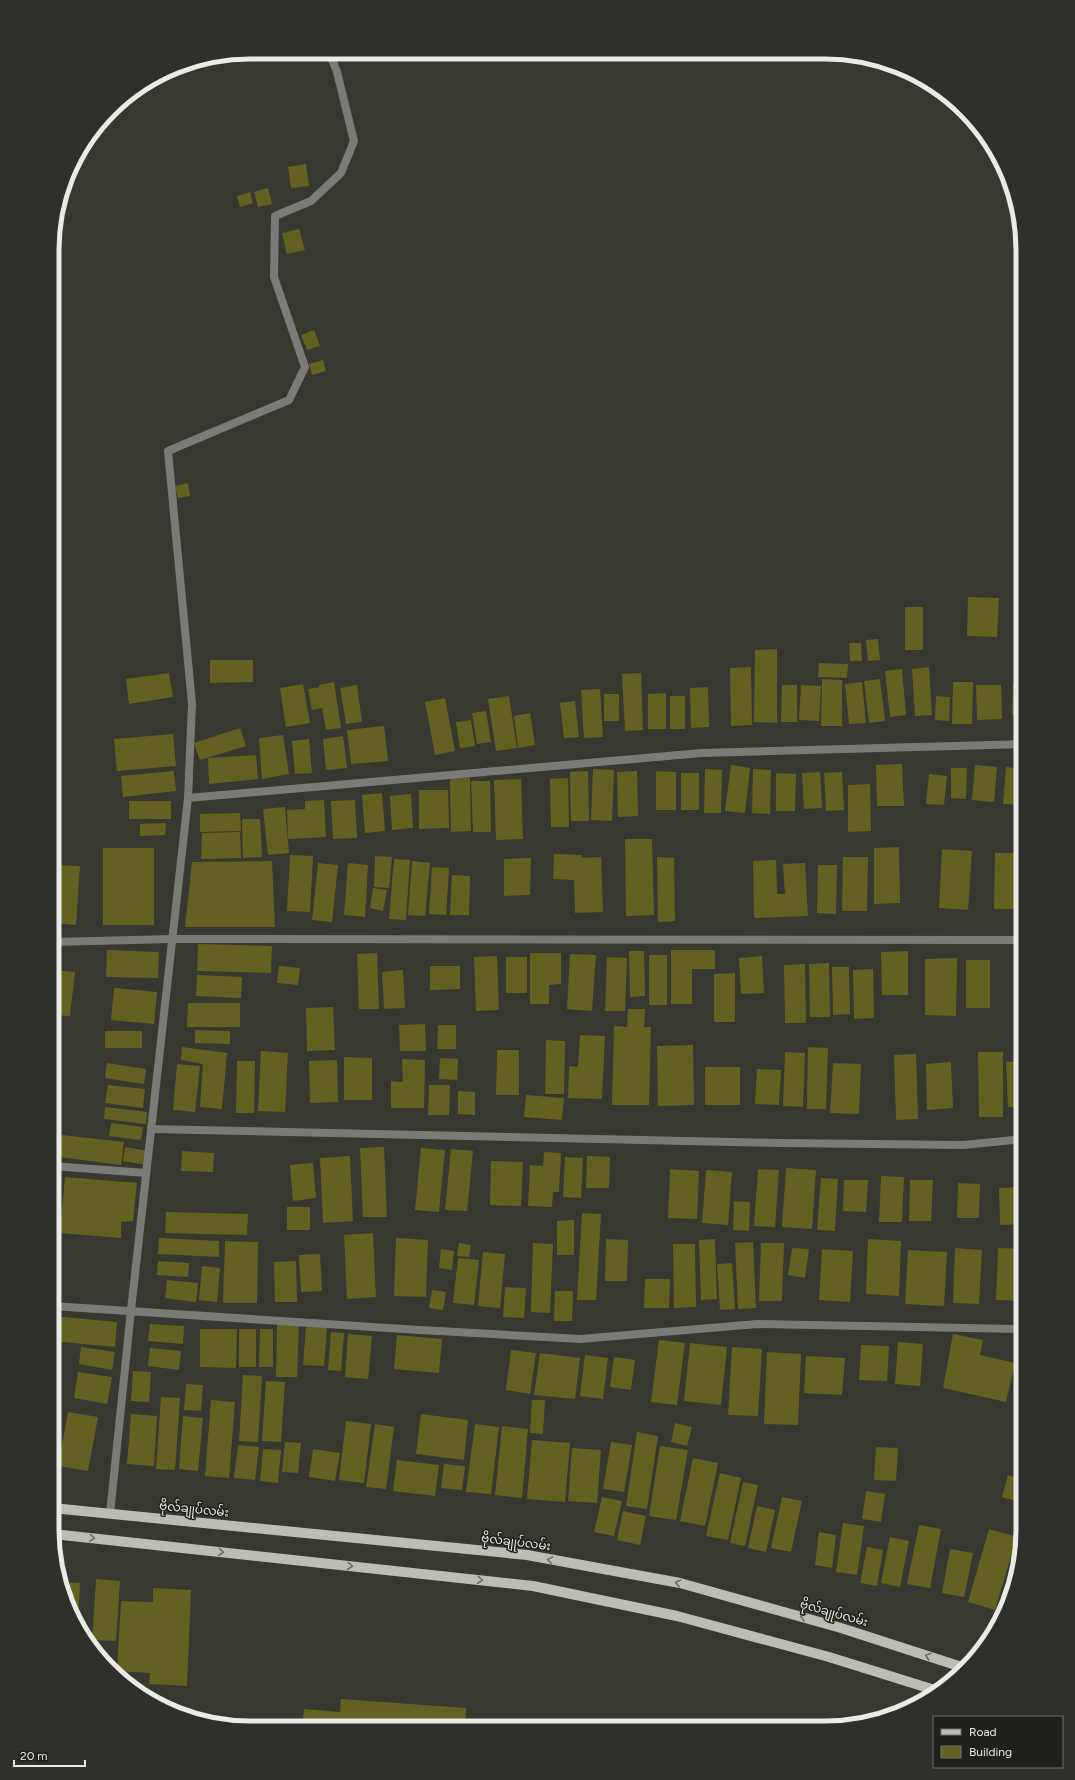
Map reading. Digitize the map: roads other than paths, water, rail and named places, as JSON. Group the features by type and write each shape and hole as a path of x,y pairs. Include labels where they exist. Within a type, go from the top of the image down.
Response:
{"main road":[{"name":"ဗိုလ်ချုပ်လမ်း","path":"59,1509 527,1556 672,1582 841,1628 959,1666"},
{"path":"59,1535 533,1586 677,1616 829,1657 931,1689"}],"street":[{"path":"110,1514 131,1310 188,798 192,704 168,451 289,400 305,367 274,277 275,216 311,201 341,173 354,140 331,59"},
{"path":"188,798 702,753 1016,744"},
{"path":"59,942 172,939 1016,940"},
{"path":"151,1129 788,1143 964,1145 1016,1140"},
{"path":"59,1167 146,1173"},
{"path":"59,1306 131,1310 404,1330 580,1339 757,1324 1016,1329"}]}
